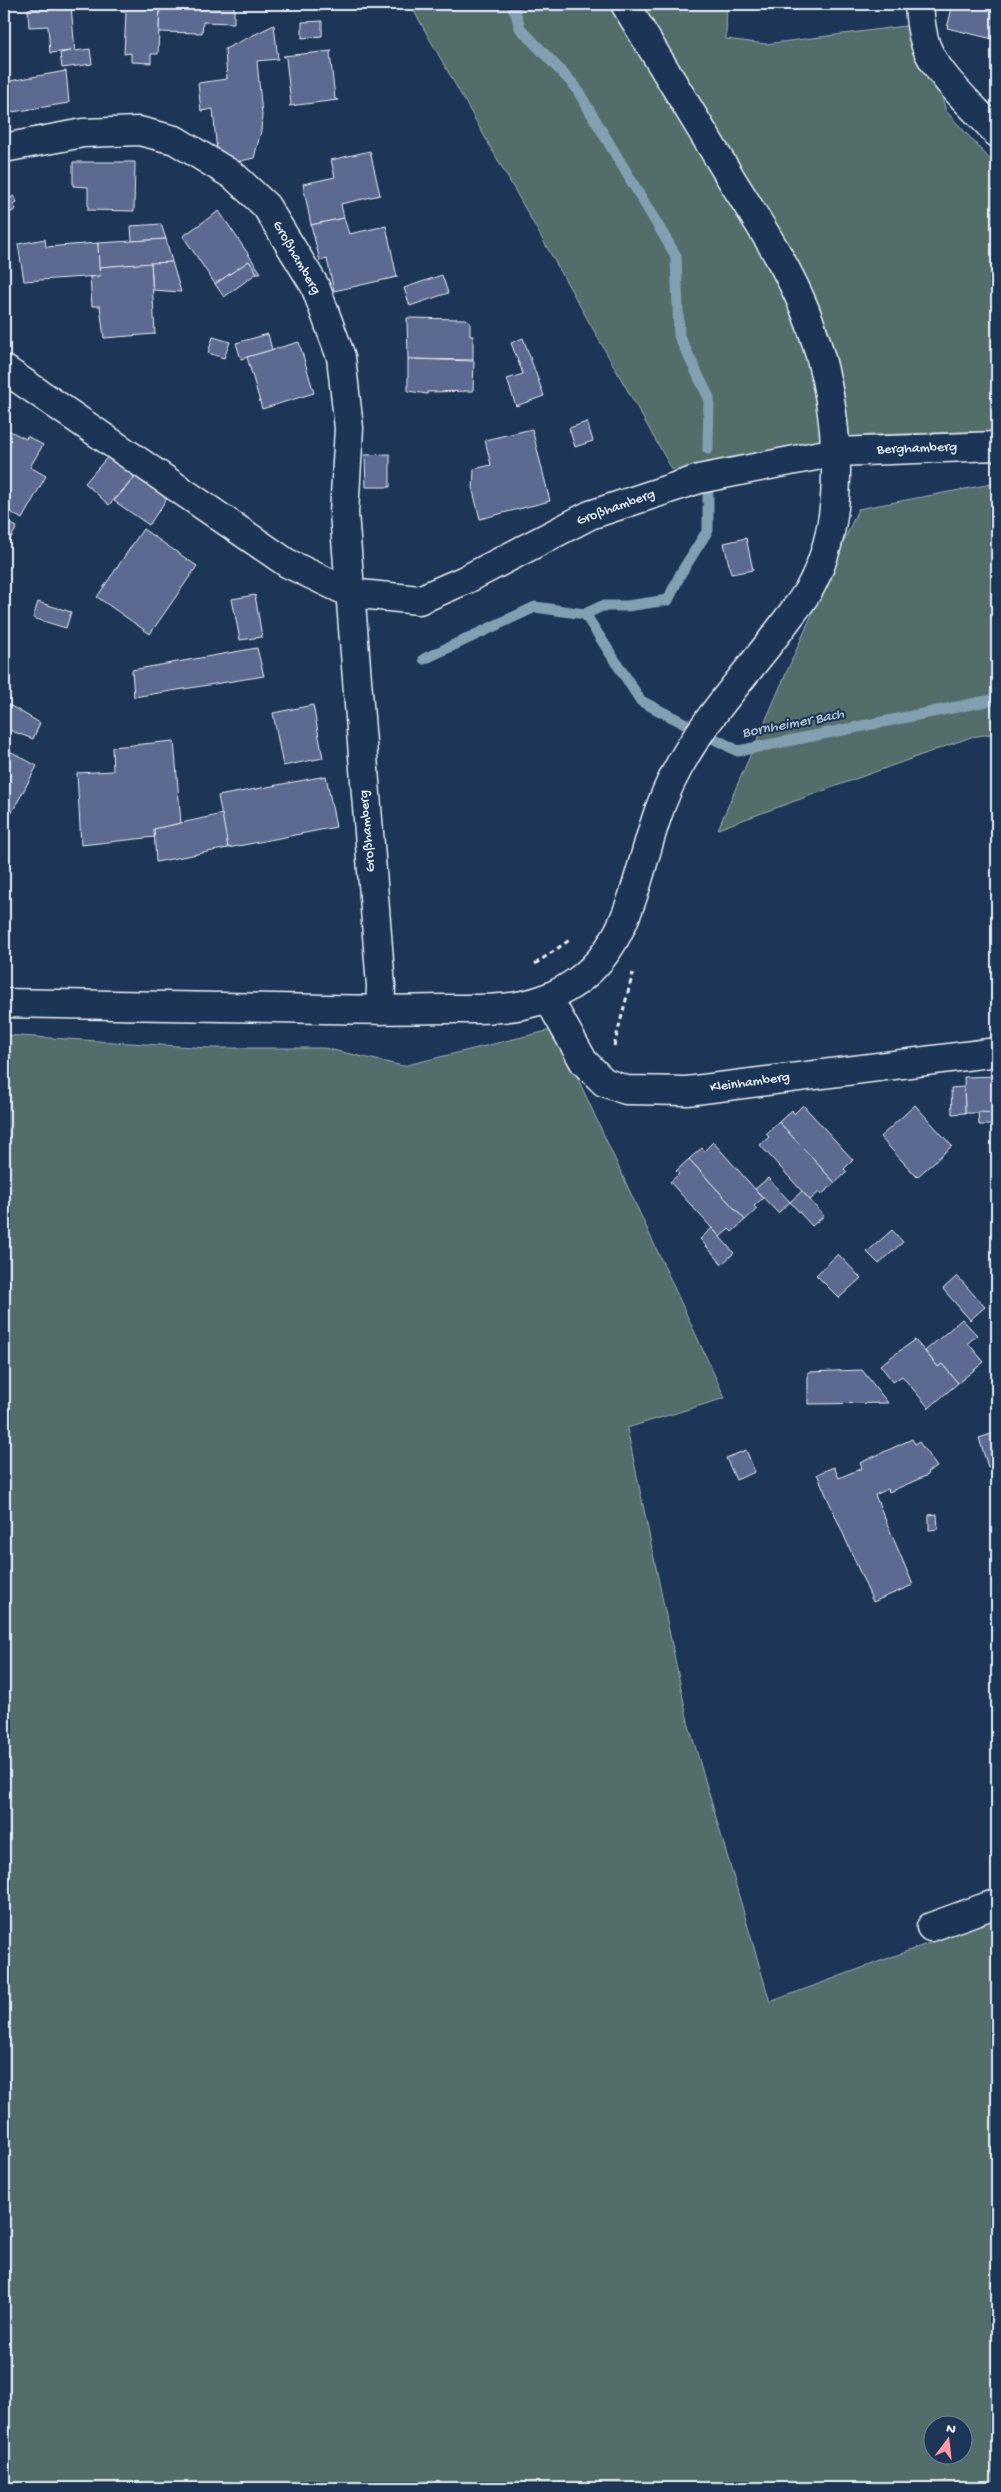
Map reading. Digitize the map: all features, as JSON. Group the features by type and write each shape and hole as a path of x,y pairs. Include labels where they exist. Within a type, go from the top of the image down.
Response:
{"street":[{"path":"4,1002 380,1010 503,1008 528,1004 548,998 569,988 590,974 618,935 648,842 670,784 688,751 812,585 827,548 834,501 836,452 824,372 805,310 782,262 625,4"},
{"path":"919,4 920,24 927,48 943,73 997,133"},
{"name":"Großhamberg","path":"4,148 83,133 139,132 175,140 234,176 266,206 315,286 341,357 349,428 344,513 381,986 380,1010"},
{"name":"Großhamberg","path":"4,369 287,563 350,593 419,600 465,580 590,515 699,479 836,452"},
{"name":"Berghamberg","path":"836,452 997,446"},
{"name":"Kleinhamberg","path":"548,998 584,1062 604,1082 626,1090 687,1091 997,1052"},
{"path":"931,1927 997,1903"}],"path":[{"path":"529,968 574,937"},
{"path":"604,1082 634,972"}],"green space":[{"path":"410,4 727,4 726,39 766,44 920,24 946,111 997,167 997,431 869,435 678,480"},
{"path":"997,483 997,733 971,737 718,829 858,509"},
{"path":"555,1029 725,1398 627,1428 688,1722 770,2002 997,1918 997,2488 4,2488 4,1035 208,1048 324,1048 403,1066"}],"building":[{"path":"121,4 160,4 158,54 151,54 151,63 131,62 131,53 124,54 126,12 121,12"},
{"path":"160,4 234,4 234,23 203,22 202,33 159,32"},
{"path":"953,4 997,4 997,40 947,28"},
{"path":"71,6 75,51 90,49 92,64 62,68 60,53 71,51 50,53 48,26 29,27 28,9"},
{"path":"322,21 322,36 302,38 302,22"},
{"path":"274,25 278,59 257,61 262,115 261,131 254,158 232,163 217,153 213,109 201,111 198,83 227,79 225,49"},
{"path":"332,51 330,53 335,99 338,100 289,106 291,104 286,58 283,56"},
{"path":"66,71 69,103 6,113 4,82"},
{"path":"370,151 380,195 341,204 344,218 311,225 303,184 335,177 331,160"},
{"path":"73,162 135,162 134,211 88,210 88,187 73,186"},
{"path":"4,190 9,199 14,196 17,202 13,204 16,209 4,217"},
{"path":"219,211 261,273 257,273 249,261 215,284 183,236"},
{"path":"344,218 349,234 386,226 397,277 334,291 327,259 320,261 311,225"},
{"path":"161,224 166,239 132,241 131,226"},
{"path":"45,239 46,247 98,243 100,276 24,281 18,244"},
{"path":"166,239 172,262 99,267 98,243"},
{"path":"249,261 257,273 224,297 215,284"},
{"path":"172,262 181,292 153,290 151,263"},
{"path":"151,263 155,334 104,338 100,306 92,306 90,277 100,276 99,267"},
{"path":"442,275 448,293 410,306 404,288"},
{"path":"407,318 466,319 470,322 470,336 473,336 473,360 408,359"},
{"path":"268,334 272,350 241,359 236,343"},
{"path":"213,337 230,342 224,358 208,353"},
{"path":"523,338 544,396 516,406 507,379 523,374 511,343"},
{"path":"299,342 314,393 262,409 247,357"},
{"path":"408,359 474,361 473,391 427,392 427,394 408,391"},
{"path":"587,422 593,441 575,447 569,428"},
{"path":"4,428 26,439 27,436 43,445 30,467 46,476 22,519 4,508"},
{"path":"532,429 550,501 480,519 473,491 474,469 491,465 485,440"},
{"path":"110,454 135,477 109,505 85,483"},
{"path":"390,454 390,487 366,487 365,455"},
{"path":"139,473 170,494 149,525 114,501"},
{"path":"4,520 17,527 8,543 4,540"},
{"path":"143,529 197,566 150,634 97,597"},
{"path":"746,538 753,570 731,574 724,543"},
{"path":"255,595 262,637 240,640 232,599"},
{"path":"38,602 71,612 66,628 33,618"},
{"path":"257,648 264,676 134,697 132,670"},
{"path":"4,702 40,723 33,739 4,728"},
{"path":"313,705 323,758 283,766 273,713"},
{"path":"174,741 181,823 154,829 155,837 81,845 77,773 113,771 112,747"},
{"path":"4,748 37,766 4,827"},
{"path":"326,776 336,827 228,848 218,796"},
{"path":"222,814 228,848 156,862 154,829"},
{"path":"997,1076 997,1113 965,1113 964,1077"},
{"path":"964,1087 965,1113 952,1114 951,1088"},
{"path":"803,1105 853,1160 844,1169 847,1172 835,1183 779,1122 792,1110 794,1114"},
{"path":"915,1105 952,1146 917,1177 880,1137"},
{"path":"978,1112 997,1113 997,1125 979,1125"},
{"path":"779,1122 835,1183 821,1195 819,1192 810,1200 760,1145 769,1137 766,1134"},
{"path":"713,1142 763,1198 754,1206 757,1209 745,1220 689,1159 702,1148 704,1151"},
{"path":"689,1159 745,1220 732,1232 729,1229 720,1237 670,1182 679,1174 676,1171"},
{"path":"768,1178 790,1202 778,1213 755,1189"},
{"path":"802,1191 824,1216 812,1226 790,1202"},
{"path":"712,1228 734,1253 722,1264 700,1239"},
{"path":"892,1230 903,1242 879,1264 867,1252"},
{"path":"838,1254 861,1278 839,1298 816,1275"},
{"path":"957,1276 985,1307 970,1320 943,1289"},
{"path":"962,1319 977,1335 968,1343 984,1362 958,1383 942,1364 938,1367 925,1351"},
{"path":"915,1340 938,1367 942,1364 958,1383 929,1408 902,1376 893,1382 880,1365"},
{"path":"862,1370 888,1403 808,1404 808,1372"},
{"path":"997,1432 997,1464 988,1467 979,1438"},
{"path":"912,1439 915,1444 919,1442 937,1467 927,1472 928,1475 889,1492 888,1489 875,1495 913,1585 873,1602 817,1474 834,1467 839,1478 862,1468 860,1463"},
{"path":"746,1450 755,1472 736,1480 726,1458"},
{"path":"937,1514 938,1529 929,1530 929,1515"}],"waterway":[{"path":"513,4 520,28 575,86 676,256 679,336 709,398 708,449"},
{"path":"585,614 602,606 627,606 668,600 681,573 708,530 708,494"},
{"name":"Bornheimer Bach","path":"424,659 535,607 585,614 641,701 738,751 997,699"}]}
